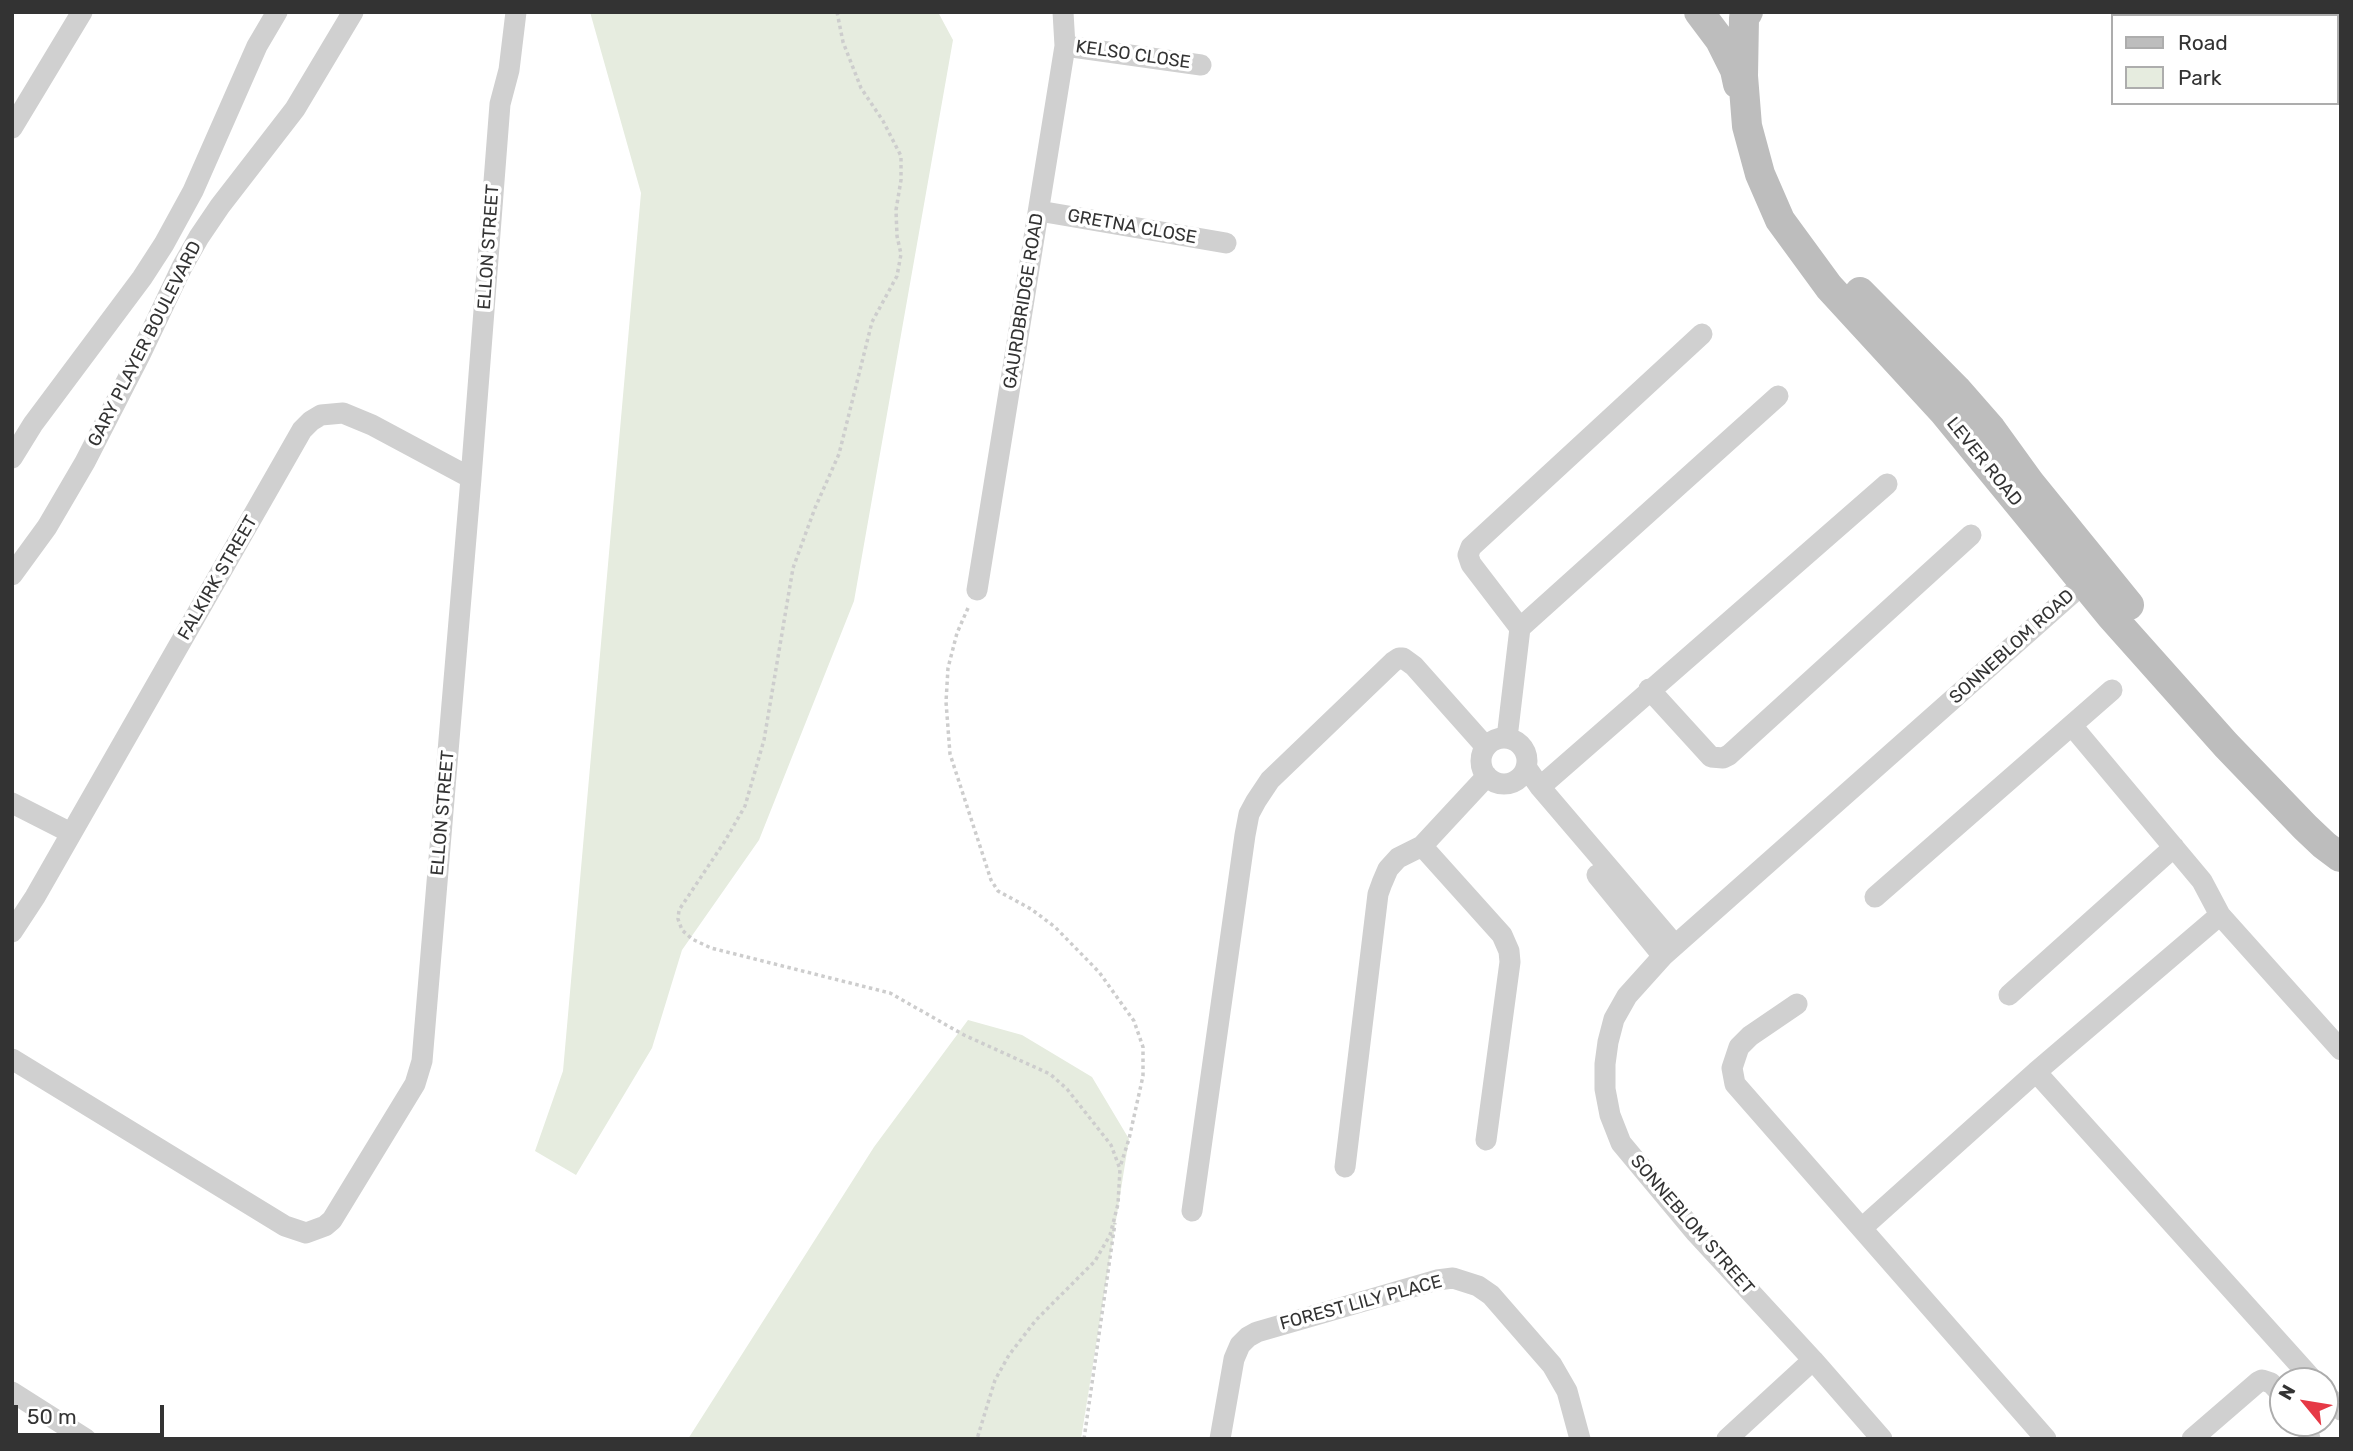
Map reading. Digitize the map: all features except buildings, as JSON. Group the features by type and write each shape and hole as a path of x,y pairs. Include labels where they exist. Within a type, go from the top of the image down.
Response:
{"main road":[{"path":"1699,12 1720,40 1735,70 1747,125"},
{"name":"LEVER ROAD","path":"1749,12 1744,18 1747,125 1760,174 1780,220 1829,287 2092,576 2227,746 2314,836 2341,857"},
{"name":"LEVER ROAD","path":"1749,12 1751,76 1762,131 1779,187 1795,215 1838,269 1955,389 1990,429 2092,576"}],"street":[{"path":"12,128 82,12"},
{"name":"GARY PLAYER BOULEVARD","path":"12,458 164,244 193,191 257,46 277,12"},
{"name":"GARY PLAYER BOULEVARD","path":"12,575 47,527 85,462 199,237 295,109 354,12"},
{"name":"ELLON STREET","path":"12,1059 294,1231 306,1233 325,1226 331,1220 415,1084 422,1061 500,104 509,70 516,12"},
{"name":"GAURDBRIDGE ROAD","path":"978,590 1065,46 1063,12"},
{"name":"KELSO CLOSE","path":"1065,46 1201,65"},
{"name":"GRETNA CLOSE","path":"1039,211 1226,243"},
{"path":"1520,628 1471,564 1468,555 1471,547 1702,334"},
{"path":"1507,738 1520,628 1778,396"},
{"name":"FALKIRK STREET","path":"12,932 302,430 311,421 321,415 343,413 372,425 471,478"},
{"path":"1540,786 1887,484"},
{"path":"1649,690 1711,757 1723,758 1971,535"},
{"name":"SONNEBLOM ROAD","path":"1924,725 2092,576"},
{"path":"1192,1211 1245,835 1249,814 1256,800 1270,780 1399,659 1404,658 1414,666 1486,747"},
{"path":"1875,897 2073,727 2112,690"},
{"name":"SONNEBLOM STREET","path":"1882,1439 1634,1161 1621,1143 1610,1115 1605,1089 1605,1064 1614,1020 1627,996 1669,951 1924,725"},
{"path":"2073,727 2202,881 2220,915 2341,1050"},
{"path":"1521,773 1501,783 1488,776 1481,762 1486,747 1499,738 1507,738 1514,740 1525,751 1521,773 1669,951"},
{"path":"1521,773 1540,786 1616,888"},
{"path":"1345,1167 1378,894 1388,869 1398,858 1422,846 1488,776"},
{"path":"12,803 71,833"},
{"path":"1422,846 1502,934 1509,951 1486,1140"},
{"path":"2009,995 2174,847"},
{"path":"1862,1228 2036,1073 2220,915"},
{"path":"1797,1003 1750,1036 1739,1047 1732,1068 1735,1084 2046,1439"},
{"path":"2036,1073 2301,1367"},
{"name":"FOREST LILY PLACE","path":"1220,1439 1234,1359 1240,1345 1248,1337 1256,1332 1437,1280 1453,1278 1478,1286 1491,1295 1552,1365 1567,1391 1580,1439"},
{"path":"1727,1439 1813,1360"},
{"path":"2192,1439 2258,1382 2262,1380 2269,1382"},
{"path":"12,1392 86,1439"}],"path":[{"path":"837,12 843,42 861,88 883,121 901,156 901,180 896,210 901,254 897,276 872,322 839,454 793,568 764,740 745,806 679,910 678,919 682,930 692,939 711,948 890,993 964,1035 1050,1074 1087,1111 1111,1145 1120,1169"},
{"path":"978,590 957,632 948,668 946,702 950,754 991,880 999,891 1031,908 1055,927 1099,972 1134,1021 1143,1047 1143,1076 1120,1169 1118,1204 1084,1439"},
{"path":"977,1439 995,1380 1009,1355 1036,1320 1095,1261 1110,1235 1118,1204"}],"green space":[{"path":"590,12 938,12 953,40 854,601 759,840 682,950 652,1048 576,1175 535,1151 563,1071 641,193"},
{"path":"968,1020 1022,1035 1092,1077 1129,1139 1081,1439 688,1439 874,1147"}]}
